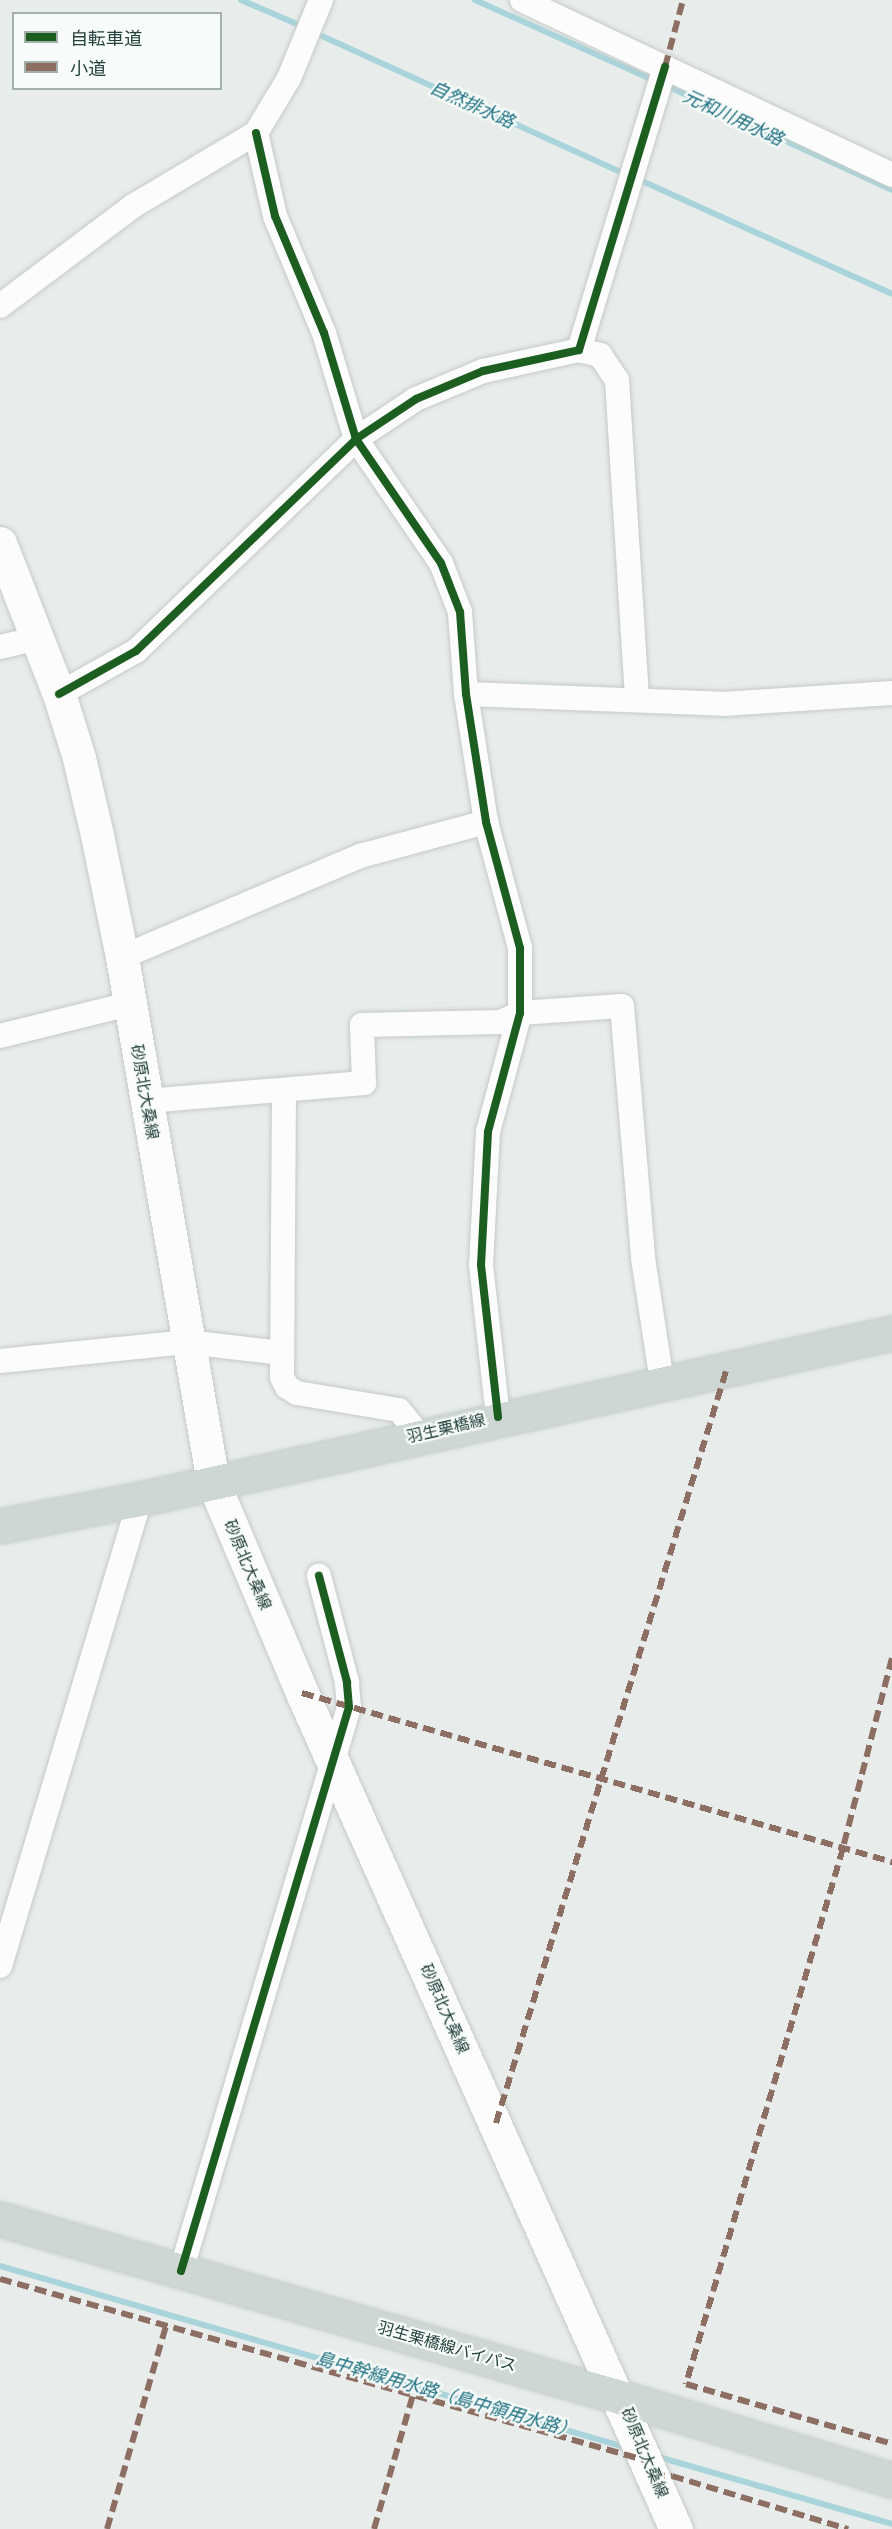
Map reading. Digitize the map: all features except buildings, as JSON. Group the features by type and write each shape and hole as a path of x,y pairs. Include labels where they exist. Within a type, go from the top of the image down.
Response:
{"main road":[{"name":"砂原北大桑線","path":"0,543 59,694 79,758 122,957 213,1482 331,1759 620,2397 676,2529"},
{"name":"羽生栗橋線","path":"0,1526 140,1499 498,1417 892,1333"},
{"name":"羽生栗橋線バイパス","path":"0,2219 620,2397 892,2480"}],"street":[{"path":"0,306 133,206 256,133 289,78 321,0"},
{"path":"522,0 892,175"},
{"path":"579,350 665,67"},
{"path":"256,133 274,216 324,333 356,439 441,563 460,612 466,694 486,822 520,948 520,1012 488,1132 481,1265 498,1417"},
{"path":"59,694 136,651 356,439 416,399 483,371 579,350 600,355 617,380 637,698"},
{"path":"0,647 36,639"},
{"path":"466,694 637,698 723,704 892,693"},
{"path":"122,957 360,856 486,822"},
{"path":"0,1036 129,1004"},
{"path":"146,1101 364,1083 362,1025 501,1022 520,1012 622,1006 643,1258 662,1382"},
{"path":"284,1090 282,1377 287,1387 297,1393 399,1410 419,1435"},
{"path":"0,1360 188,1342 282,1353"},
{"path":"0,1966 140,1499"},
{"path":"181,2271 331,1759 349,1707 347,1682 318,1576"}],"waterway":[{"name":"自然排水路","path":"241,0 304,27"},
{"name":"元和川用水路","path":"475,0 655,81"},
{"name":"自然排水路","path":"322,36 623,173"},
{"name":"元和川用水路","path":"665,85 892,190"},
{"name":"自然排水路","path":"642,181 892,294"},
{"name":"島中幹線用水路（島中領用水路）","path":"0,2266 628,2448"},
{"name":"島中幹線用水路（島中領用水路）","path":"655,2456 892,2524"}],"marked path":[{"path":"665,67 683,0"},
{"path":"496,2123 727,1368"},
{"path":"892,1658 843,1848 686,2384 892,2444"},
{"path":"302,1693 892,1862"},
{"path":"0,2279 648,2461"},
{"path":"107,2529 166,2326"},
{"path":"374,2529 413,2395"},
{"path":"653,2475 672,2476 848,2529"}],"cycle path":[{"path":"59,694 136,651 356,439 416,399 483,371 579,350 665,67"},
{"path":"256,133 275,216 324,333 356,439 441,563 460,612 466,694 486,822 520,948 520,1013 488,1132 481,1265 498,1417"},
{"path":"181,2271 349,1707 347,1682 319,1576"}]}
